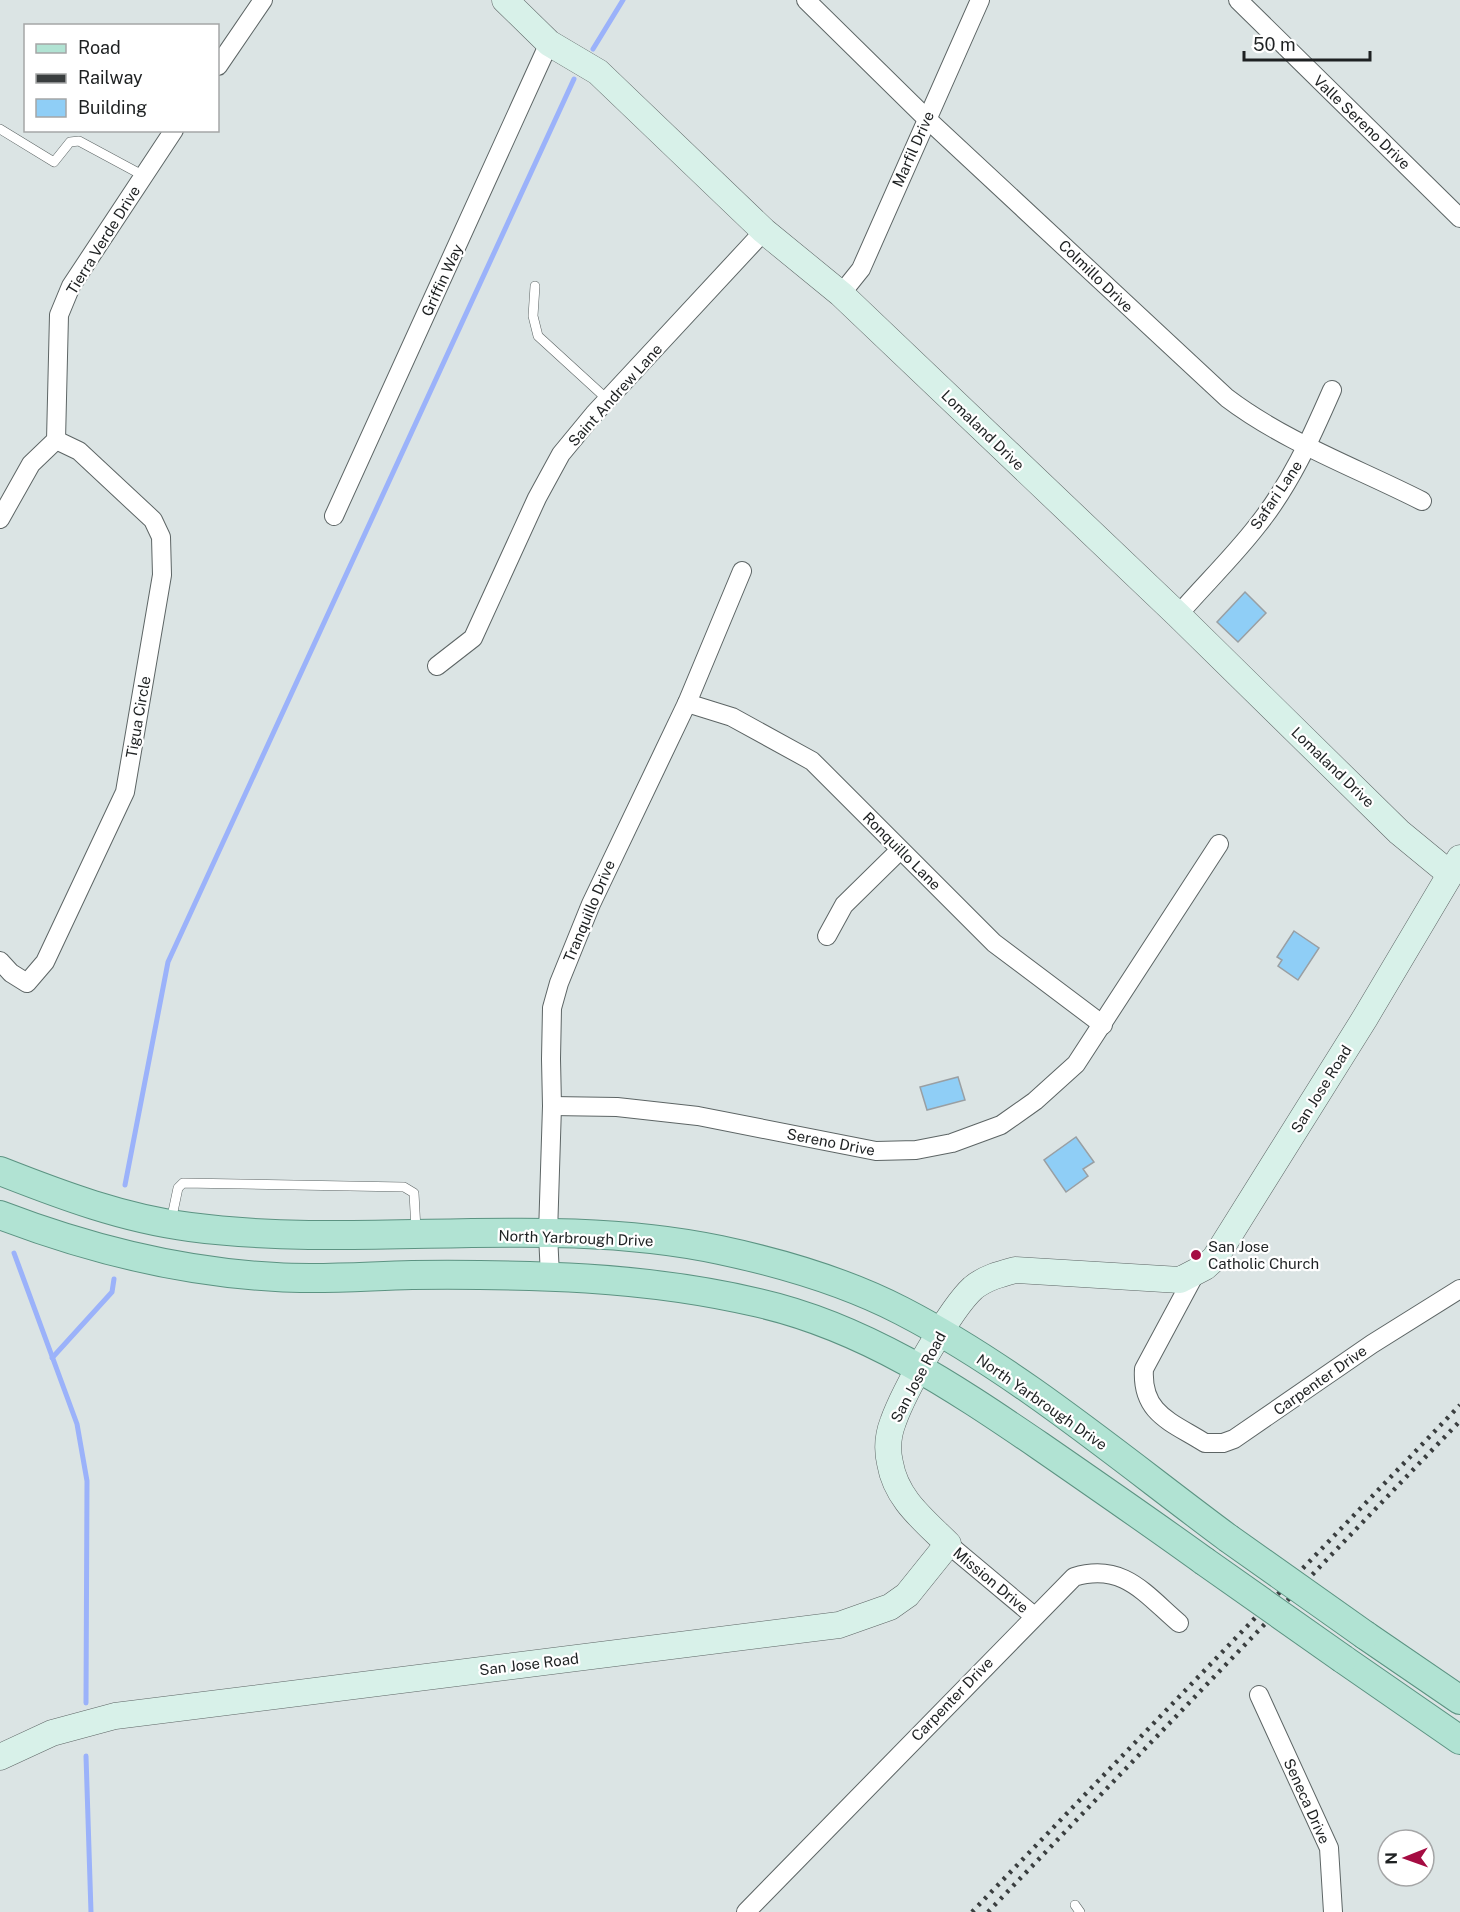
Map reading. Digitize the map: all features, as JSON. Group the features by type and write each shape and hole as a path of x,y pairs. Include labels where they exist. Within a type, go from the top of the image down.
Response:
{"main road":[{"name":"North Yarbrough Drive","path":"0,1171 57,1194 190,1227 302,1234 548,1234 648,1239 717,1250 779,1264 899,1309 941,1332 1035,1395 1228,1538 1460,1700"},
{"path":"0,1215 55,1236 162,1263 276,1277 550,1276 622,1280 761,1303 833,1326 921,1368 976,1403 1460,1740"},
{"path":"162,1263 170,1223"}],"street":[{"path":"219,65 263,0"},
{"name":"Lomaland Drive","path":"506,0 549,43 598,72 764,231 841,294 1178,615 1399,832 1455,866"},
{"name":"Colmillo Drive","path":"806,0 926,118 1227,398 1253,418 1422,501"},
{"name":"Marfil Drive","path":"841,294 861,269 980,0"},
{"name":"Valle Sereno Drive","path":"1238,0 1460,218"},
{"name":"Griffin Way","path":"334,516 549,43"},
{"name":"Tierra Verde Drive","path":"56,440 59,315 71,286 173,132"},
{"name":"Saint Andrew Lane","path":"437,666 473,638 537,498 561,454 764,231"},
{"name":"Safari Lane","path":"1178,615 1257,527 1280,494 1308,445 1332,390"},
{"path":"0,519 31,464 56,440"},
{"name":"Tigua Circle","path":"0,961 11,973 27,983 45,962 124,792 162,575 161,537 153,520 79,451 56,440"},
{"name":"Tranquillo Drive","path":"550,1276 548,1234 552,1008 559,982 591,904 687,703 742,572"},
{"name":"Ronquillo Lane","path":"687,703 732,717 812,761 899,851 994,943 1103,1025"},
{"name":"Sereno Drive","path":"552,1106 617,1107 698,1116 842,1147 876,1151 916,1150 952,1143 1001,1125 1035,1101 1076,1064 1219,844"},
{"path":"827,936 844,905 899,851"},
{"name":"San Jose Road","path":"0,1757 52,1733 115,1716 839,1625 890,1607 907,1595 948,1544 902,1496 889,1462 889,1435 893,1421 958,1303 975,1287 996,1275 1015,1270 1180,1280 1195,1274 1215,1258 1365,1018 1455,866"},
{"name":"Carpenter Drive","path":"1195,1274 1144,1370 1143,1387 1147,1400 1155,1411 1205,1443 1213,1444 1234,1439 1372,1344 1460,1289"},
{"name":"Mission Drive","path":"948,1544 1034,1616"},
{"name":"Carpenter Drive","path":"746,1912 1074,1576 1091,1571 1111,1572 1130,1582 1179,1623"},
{"name":"Seneca Drive","path":"1259,1695 1329,1848 1333,1912"}],"lane":[{"path":"0,129 54,162 70,142 79,141 144,176"},
{"path":"535,286 533,316 538,336 608,400"},
{"path":"170,1223 178,1188 183,1183 404,1187 414,1193 416,1234"}],"building":[{"path":"1245,592 1266,613 1238,642 1217,622"},
{"path":"1294,931 1319,948 1298,980 1278,966 1282,960 1277,957"},
{"path":"958,1077 965,1100 927,1110 920,1087"},
{"path":"1076,1137 1094,1162 1083,1169 1088,1176 1066,1192 1044,1160"}],"waterway":[{"path":"593,49 623,0"},
{"path":"125,1185 168,962 574,79"},
{"path":"14,1253 77,1424 87,1481 86,1703"},
{"path":"52,1358 112,1292 114,1279"},
{"path":"86,1756 91,1912"}],"railway":[{"path":"972,1912 1460,1405"},
{"path":"988,1912 1460,1421"}],"place":[{"name":"San Jose Catholic Church","path":"1196,1255"}]}
